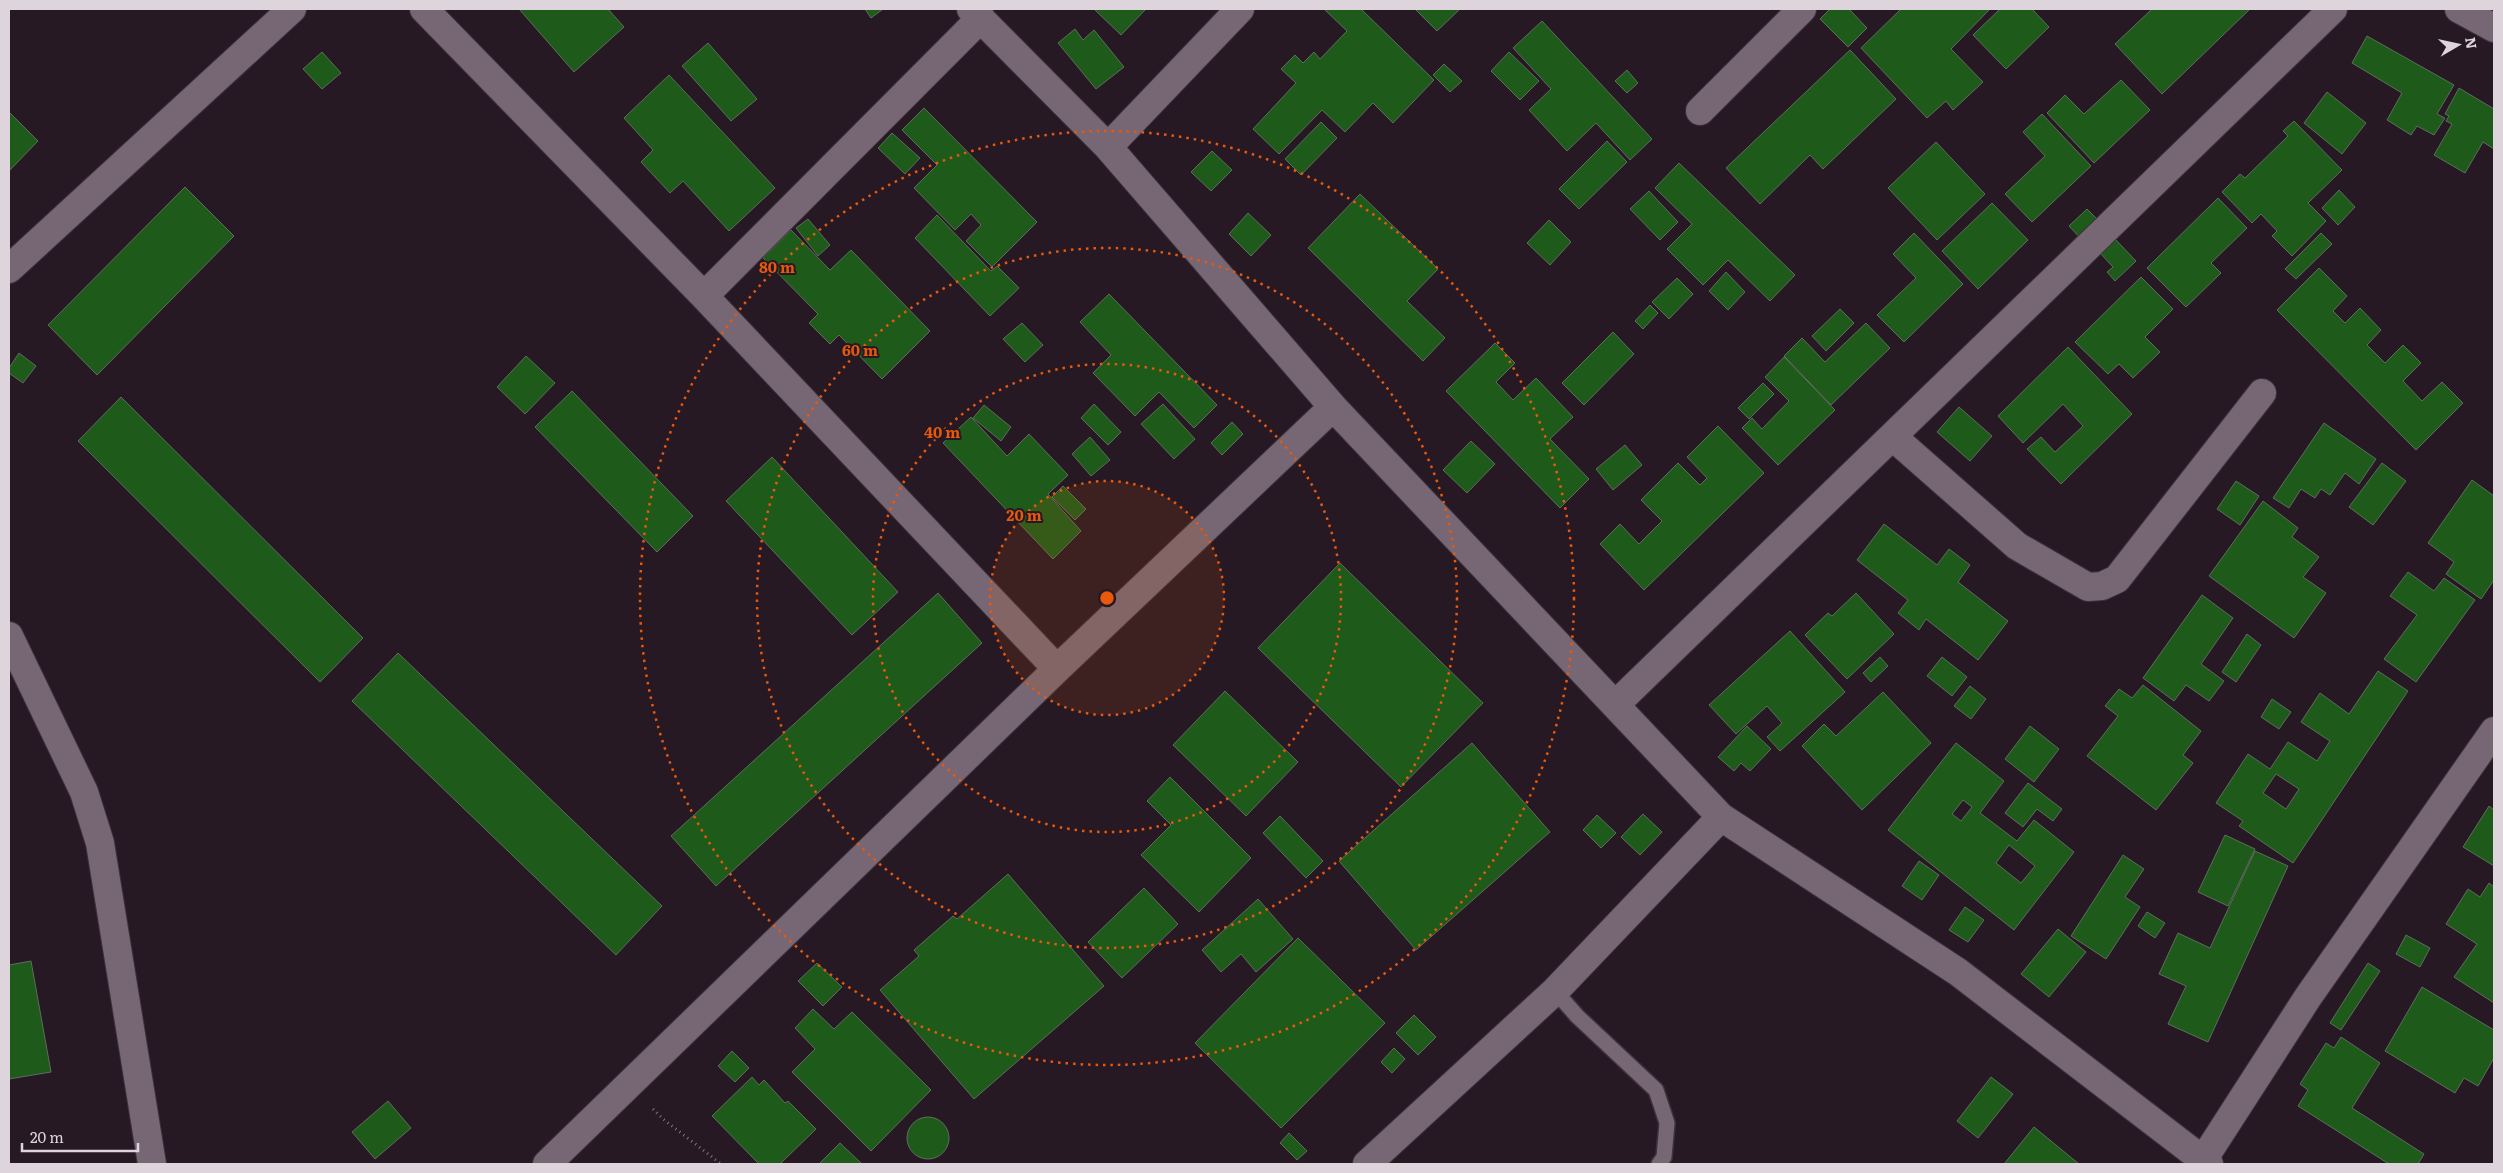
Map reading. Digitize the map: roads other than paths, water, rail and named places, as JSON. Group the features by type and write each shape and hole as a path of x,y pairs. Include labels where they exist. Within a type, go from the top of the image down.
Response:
{"street":[{"path":"9,269 292,9"},
{"path":"424,9 704,296 1057,669"},
{"path":"1108,147 1240,9"},
{"path":"1700,111 1802,9"},
{"path":"1615,705 2333,9"},
{"path":"2459,9 2494,28"},
{"path":"704,296 976,14 1108,147 1333,407 1721,817 1958,972 2206,1162 2308,997 2494,731"},
{"path":"1893,437 2017,546 2088,587 2117,579 2262,393"},
{"path":"547,1164 1057,669 1333,407"},
{"path":"9,636 84,792 100,843 152,1164"},
{"path":"1367,1164 1555,991 1721,817"}],"lane":[{"path":"1555,991 1577,1016 1656,1090 1667,1123 1664,1157 1659,1164"}]}
